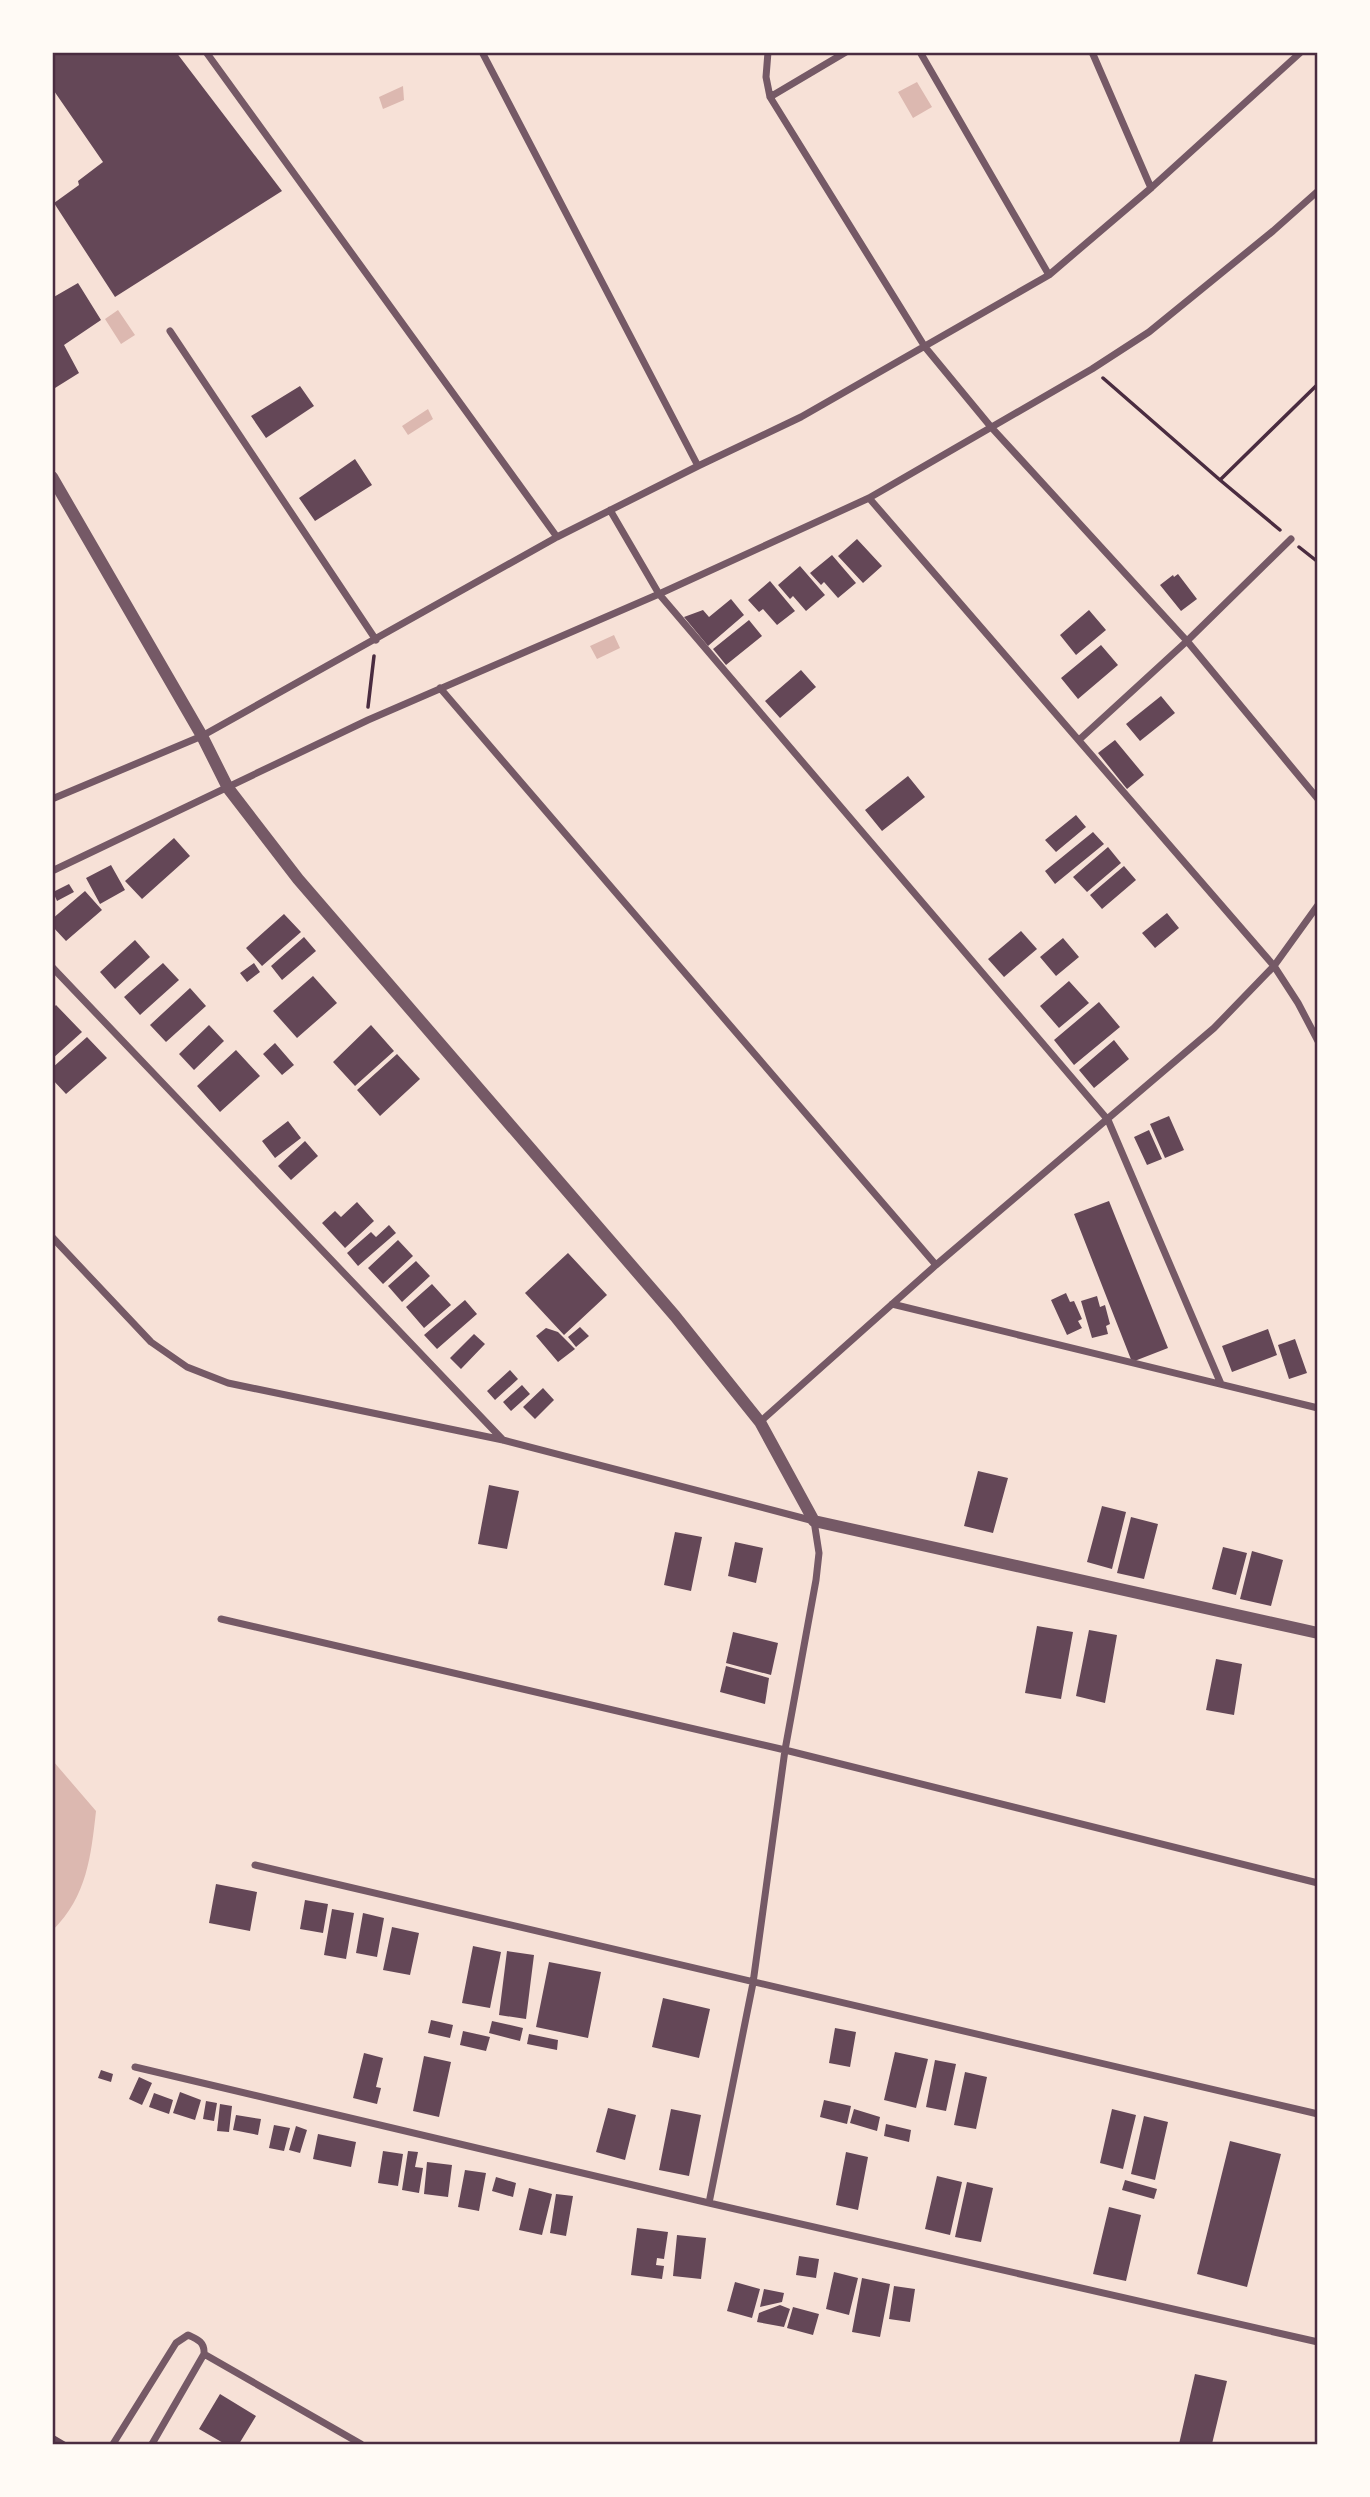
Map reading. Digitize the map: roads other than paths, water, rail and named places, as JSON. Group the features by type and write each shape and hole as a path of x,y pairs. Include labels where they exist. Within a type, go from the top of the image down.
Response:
{"street":[{"path":"206,52 557,537"},
{"path":"482,52 698,466"},
{"path":"768,52 766,77 770,97 925,347 991,427 1186,641 1318,799"},
{"path":"770,97 846,52"},
{"path":"920,52 1049,275"},
{"path":"1092,52 1151,188"},
{"path":"52,799 202,736 557,537 801,417 1049,275 1151,188 1301,52"},
{"path":"52,872 368,720 659,594 869,498 1092,369 1149,332 1318,191"},
{"path":"170,331 376,640"},
{"path":"52,477 202,736 228,788 298,879 675,1316 760,1422 814,1521 818,1553 816,1580 785,1750 753,1983 709,2203"},
{"path":"869,498 1274,966 1318,1041"},
{"path":"610,510 659,594 1108,1120 1221,1384"},
{"path":"1080,739 1291,539"},
{"path":"440,688 936,1265"},
{"path":"760,1422 936,1265 1214,1028 1274,966 1318,905"},
{"path":"52,967 503,1440"},
{"path":"52,1237 151,1342 187,1367 228,1382 503,1440 814,1521 1318,1633"},
{"path":"892,1304 1318,1408"},
{"path":"221,1619 785,1750 1318,1883"},
{"path":"255,1866 1318,2114"},
{"path":"135,2067 709,2203 1318,2342"},
{"path":"113,2445 176,2343 188,2335 200,2340 205,2348 204,2354 152,2445"},
{"path":"204,2354 361,2445"}]}
